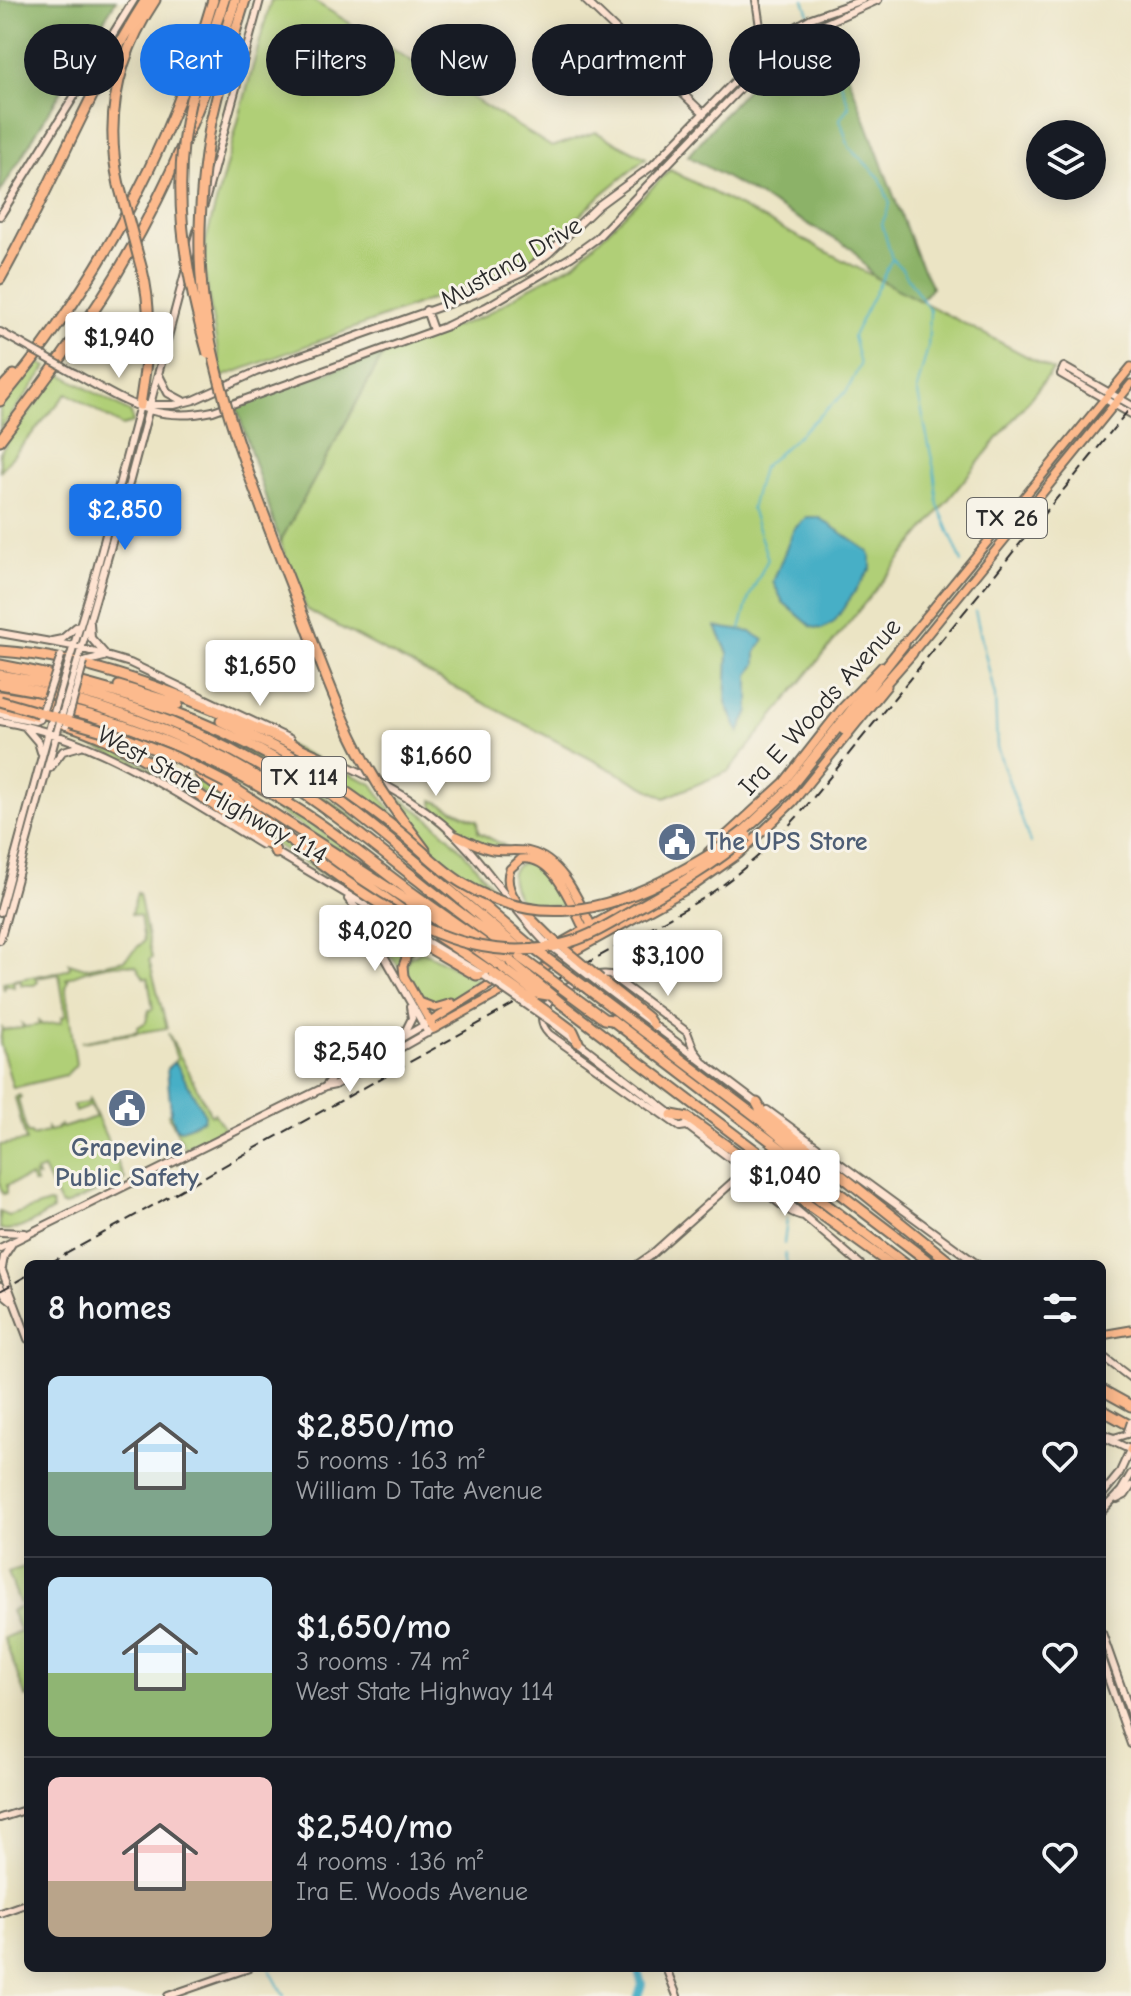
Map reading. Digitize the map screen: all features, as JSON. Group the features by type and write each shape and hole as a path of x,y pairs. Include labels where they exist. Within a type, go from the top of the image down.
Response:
{"highway":[{"path":"0,279 97,84 146,0"},
{"path":"146,407 148,305 119,185 112,139 116,88 130,43 155,0"},
{"path":"0,401 82,290 120,227 179,100 213,0"},
{"path":"224,0 191,99 183,132 180,171 182,230 202,334 231,430 236,436"},
{"path":"0,440 99,302 149,216 195,118 235,0"},
{"path":"245,0 211,122 201,192 200,263 209,332 236,436 335,701 367,766 419,842 451,878 485,909 519,958"},
{"path":"0,390 18,371 31,363"},
{"name":"TX 26","path":"0,665 9,662 84,676 146,693 228,724 290,755 365,805 461,882 487,896 527,907 579,910 627,899 746,834 788,790 904,644"},
{"path":"0,651 47,656 107,671 251,727 335,764 342,763"},
{"path":"55,706 137,740 184,764 353,887 412,922 466,942 519,950 563,944 593,933 689,879 790,796 912,653"},
{"name":"TX 114","path":"0,665 53,675 135,697 217,728 330,794 383,834 519,958 551,996 900,1260"},
{"path":"0,675 41,682 112,701 183,727 243,757 324,808 519,958"},
{"path":"0,684 107,709 204,748 301,805 398,876 405,887"},
{"path":"0,698 127,738 175,757 226,783 283,818 427,913 588,989 794,1147 839,1186 847,1197"},
{"name":"TX 114","path":"0,698 55,706 136,730 233,772 315,820 405,887 612,1020 927,1260"},
{"path":"0,707 74,727 141,756 273,847 276,853"},
{"path":"283,818 287,825 487,975 573,1031 578,1042"},
{"path":"757,1103 762,1112 947,1260"},
{"path":"672,1115 688,1118 884,1260"},
{"path":"1106,1392 1131,1406"},
{"path":"1106,1412 1130,1427"}],"main road":[{"path":"0,216 134,0"},
{"path":"0,912 56,736 63,725 77,660 81,621 122,478 159,375 178,295 260,0"},
{"path":"585,0 709,120"},
{"path":"756,0 760,24"},
{"name":"Mustang Drive","path":"802,24 862,0"},
{"name":"Mustang Drive","path":"824,24 878,0"},
{"name":"Mustang Drive","path":"146,407 174,405 207,396 237,379 498,285 538,262 599,205 652,166 729,86"},
{"name":"Mustang Drive","path":"0,332 74,373 162,415 194,415 213,411 433,330 486,307 588,246 732,96"},
{"path":"426,310 433,330"},
{"name":"Ira E Woods Avenue","path":"429,1028 485,987 685,871 753,813 784,782 851,698 904,644 1131,367"},
{"path":"1063,371 1117,401 1131,405"},
{"path":"159,375 168,393 186,402"},
{"name":"Ira E Woods Avenue","path":"429,1028 695,885 765,831 831,758 912,653 1131,384"},
{"path":"207,396 213,411"},
{"path":"1117,401 1131,414"},
{"path":"77,648 101,582 143,429 146,407"},
{"path":"143,429 162,415"},
{"path":"122,478 124,501"},
{"path":"1009,516 1014,529"},
{"path":"101,582 98,577 102,551"},
{"path":"90,618 91,638 108,657"},
{"path":"49,641 72,633 81,621"},
{"path":"0,633 49,641 130,663 342,763 418,804 457,836 521,916 547,939 702,1063 971,1260"},
{"path":"0,714 35,721 45,712 61,656 59,647 49,641"},
{"path":"77,660 108,657"},
{"path":"0,940 48,733 77,660"},
{"name":"West State Highway 114","path":"0,721 48,733 108,754 487,975"},
{"path":"63,725 71,737 85,745"},
{"path":"24,726 38,742 42,759"},
{"path":"47,771 63,751 85,745"},
{"path":"457,836 493,850 518,850 547,859 564,877 594,940"},
{"path":"547,939 509,889 507,877 513,864 526,858 543,865 578,909 595,913 617,911"},
{"path":"344,894 358,910 429,1028"},
{"path":"568,938 578,909"},
{"path":"399,1040 411,1022 414,1001 403,971 407,955 418,948 429,949 476,976 487,975"},
{"path":"687,1126 680,1127 549,1034 542,1027 542,1011 547,1002 574,984 600,973 610,975 687,1032 702,1063"},
{"path":"414,1001 440,1008 479,987 485,987"},
{"path":"325,1087 332,1078 399,1040 429,1028"},
{"path":"0,1248 325,1087 335,1085 429,1028"},
{"path":"578,1042 806,1216 856,1260"},
{"path":"726,1154 737,1167 736,1179"},
{"path":"644,1260 736,1179 748,1179 785,1209 795,1215 806,1216"},
{"path":"0,1232 32,1232"},
{"path":"15,1241 3,1258 1,1268 24,1330"},
{"path":"0,1286 12,1301"},
{"path":"1106,1334 1131,1330"},
{"path":"1106,1359 1131,1378"},
{"path":"1106,1435 1114,1438 1130,1427"},
{"path":"1106,1436 1131,1450 1119,1474 1106,1490"},
{"path":"1106,1508 1131,1474"},
{"path":"1113,1500 1125,1495 1131,1486"},
{"path":"1106,1645 1131,1715"},
{"path":"1106,1672 1131,1744"},
{"path":"0,1818 24,1810"},
{"path":"0,1913 24,1904"},
{"path":"168,1996 237,1972"},
{"path":"668,1972 677,1996"}],"green space":[{"path":"0,0 116,0 102,24 24,24 24,96 58,96 0,193"},
{"path":"271,0 312,0 351,24 266,24 266,96 395,96 395,51 411,61 411,96 469,96 552,147 596,132 646,158 601,195 541,253 521,266 222,377 203,263 206,240 245,96 250,96 250,78"},
{"path":"740,96 856,96 917,257 932,287 920,301 874,277 852,249 688,156"},
{"path":"670,170 1053,370 729,771 665,798 307,610 280,542 385,351 482,317 575,263"},
{"path":"385,351 280,542 236,406"},
{"path":"38,362 47,367 0,430 0,408"},
{"path":"59,373 131,413 133,423 122,426 67,393 0,471 0,452"},
{"path":"137,703 236,744 298,779 356,819 436,886 340,814 266,764"},
{"path":"250,728 372,784 412,840 248,730"},
{"path":"71,731 151,769 225,817 124,760 84,742"},
{"path":"142,738 160,743 247,784 328,836 407,893 249,793"},
{"path":"198,775 350,891 262,836 192,785"},
{"path":"387,792 435,824 499,896 464,881 438,860"},
{"path":"433,800 477,821 478,832 505,846 484,846 466,837 433,808"},
{"path":"532,862 547,873 567,907 521,903 512,883 513,871 516,866"},
{"path":"137,893 152,958 149,960 167,1028 81,1042 138,1031 138,1027 146,1022 149,1010 153,1009 148,978 144,978 136,966 109,966 73,976 66,979 66,989 76,1065 66,1075 13,1088 0,1043 2,1028 39,1025 39,1021 42,1025 62,1022 62,1017 66,1016 59,974 36,978 38,982 34,985 21,985 21,980 13,981 14,987 6,984 4,990 3,982 63,971 70,968 69,963 85,968 124,960 144,941 140,916 131,914"},
{"path":"362,907 424,944 415,947 401,969 389,957"},
{"path":"422,951 479,980 446,1001 436,1004 428,1002 420,997 406,969 409,958"},
{"path":"168,1033 211,1115 214,1113 224,1128 185,1148 168,1114 172,1113 174,1124 180,1130 203,1120 205,1115 167,1068 177,1059"},
{"path":"19,1095 27,1133 32,1136 47,1132 47,1128 49,1131 57,1129 57,1126 58,1129 60,1125 62,1128 96,1117 91,1106 75,1112 73,1105 88,1103 89,1099 125,1179 65,1206 60,1204 43,1169 36,1172 38,1176 34,1175 36,1183 30,1177 7,1185 7,1193 3,1194 0,1186 0,1145 26,1141 15,1098"},
{"path":"49,1203 53,1210 34,1221 20,1228 0,1229 0,1212 9,1216"},
{"path":"24,1567 24,1693 4,1638 20,1631 11,1611 21,1607 8,1572"}],"water":[{"path":"807,517 818,517 868,551 871,558 871,568 834,622 822,629 812,627 783,602 773,582 794,529"},
{"path":"716,627 751,632 764,640 756,652 756,664 749,675 749,711 739,733 726,703 728,653"},
{"path":"173,1063 205,1115 203,1120 180,1130 176,1128 171,1113 167,1069"}],"waterway":[{"path":"804,0 813,24"},
{"path":"740,629 749,597 768,559 751,509 762,468 847,391 860,365 853,336 892,259 882,224 890,204 880,178 849,147 840,119 849,106 846,96"},
{"path":"893,260 930,311 928,347 917,389 934,469 938,505 962,562"},
{"path":"975,611 995,696 997,747 1030,843"},
{"path":"784,1244 787,1218"},
{"path":"785,1254 786,1260"},
{"path":"271,1972 284,1996"},
{"path":"638,1972 642,1984 638,1996"}],"railway":[{"path":"55,1260 702,899 743,869 804,809 1131,407"},
{"path":"0,1291 24,1277"}],"place":[{"name":"The UPS Store","path":"677,842"},
{"name":"Grapevine Public Safety","path":"127,1108"}]}
